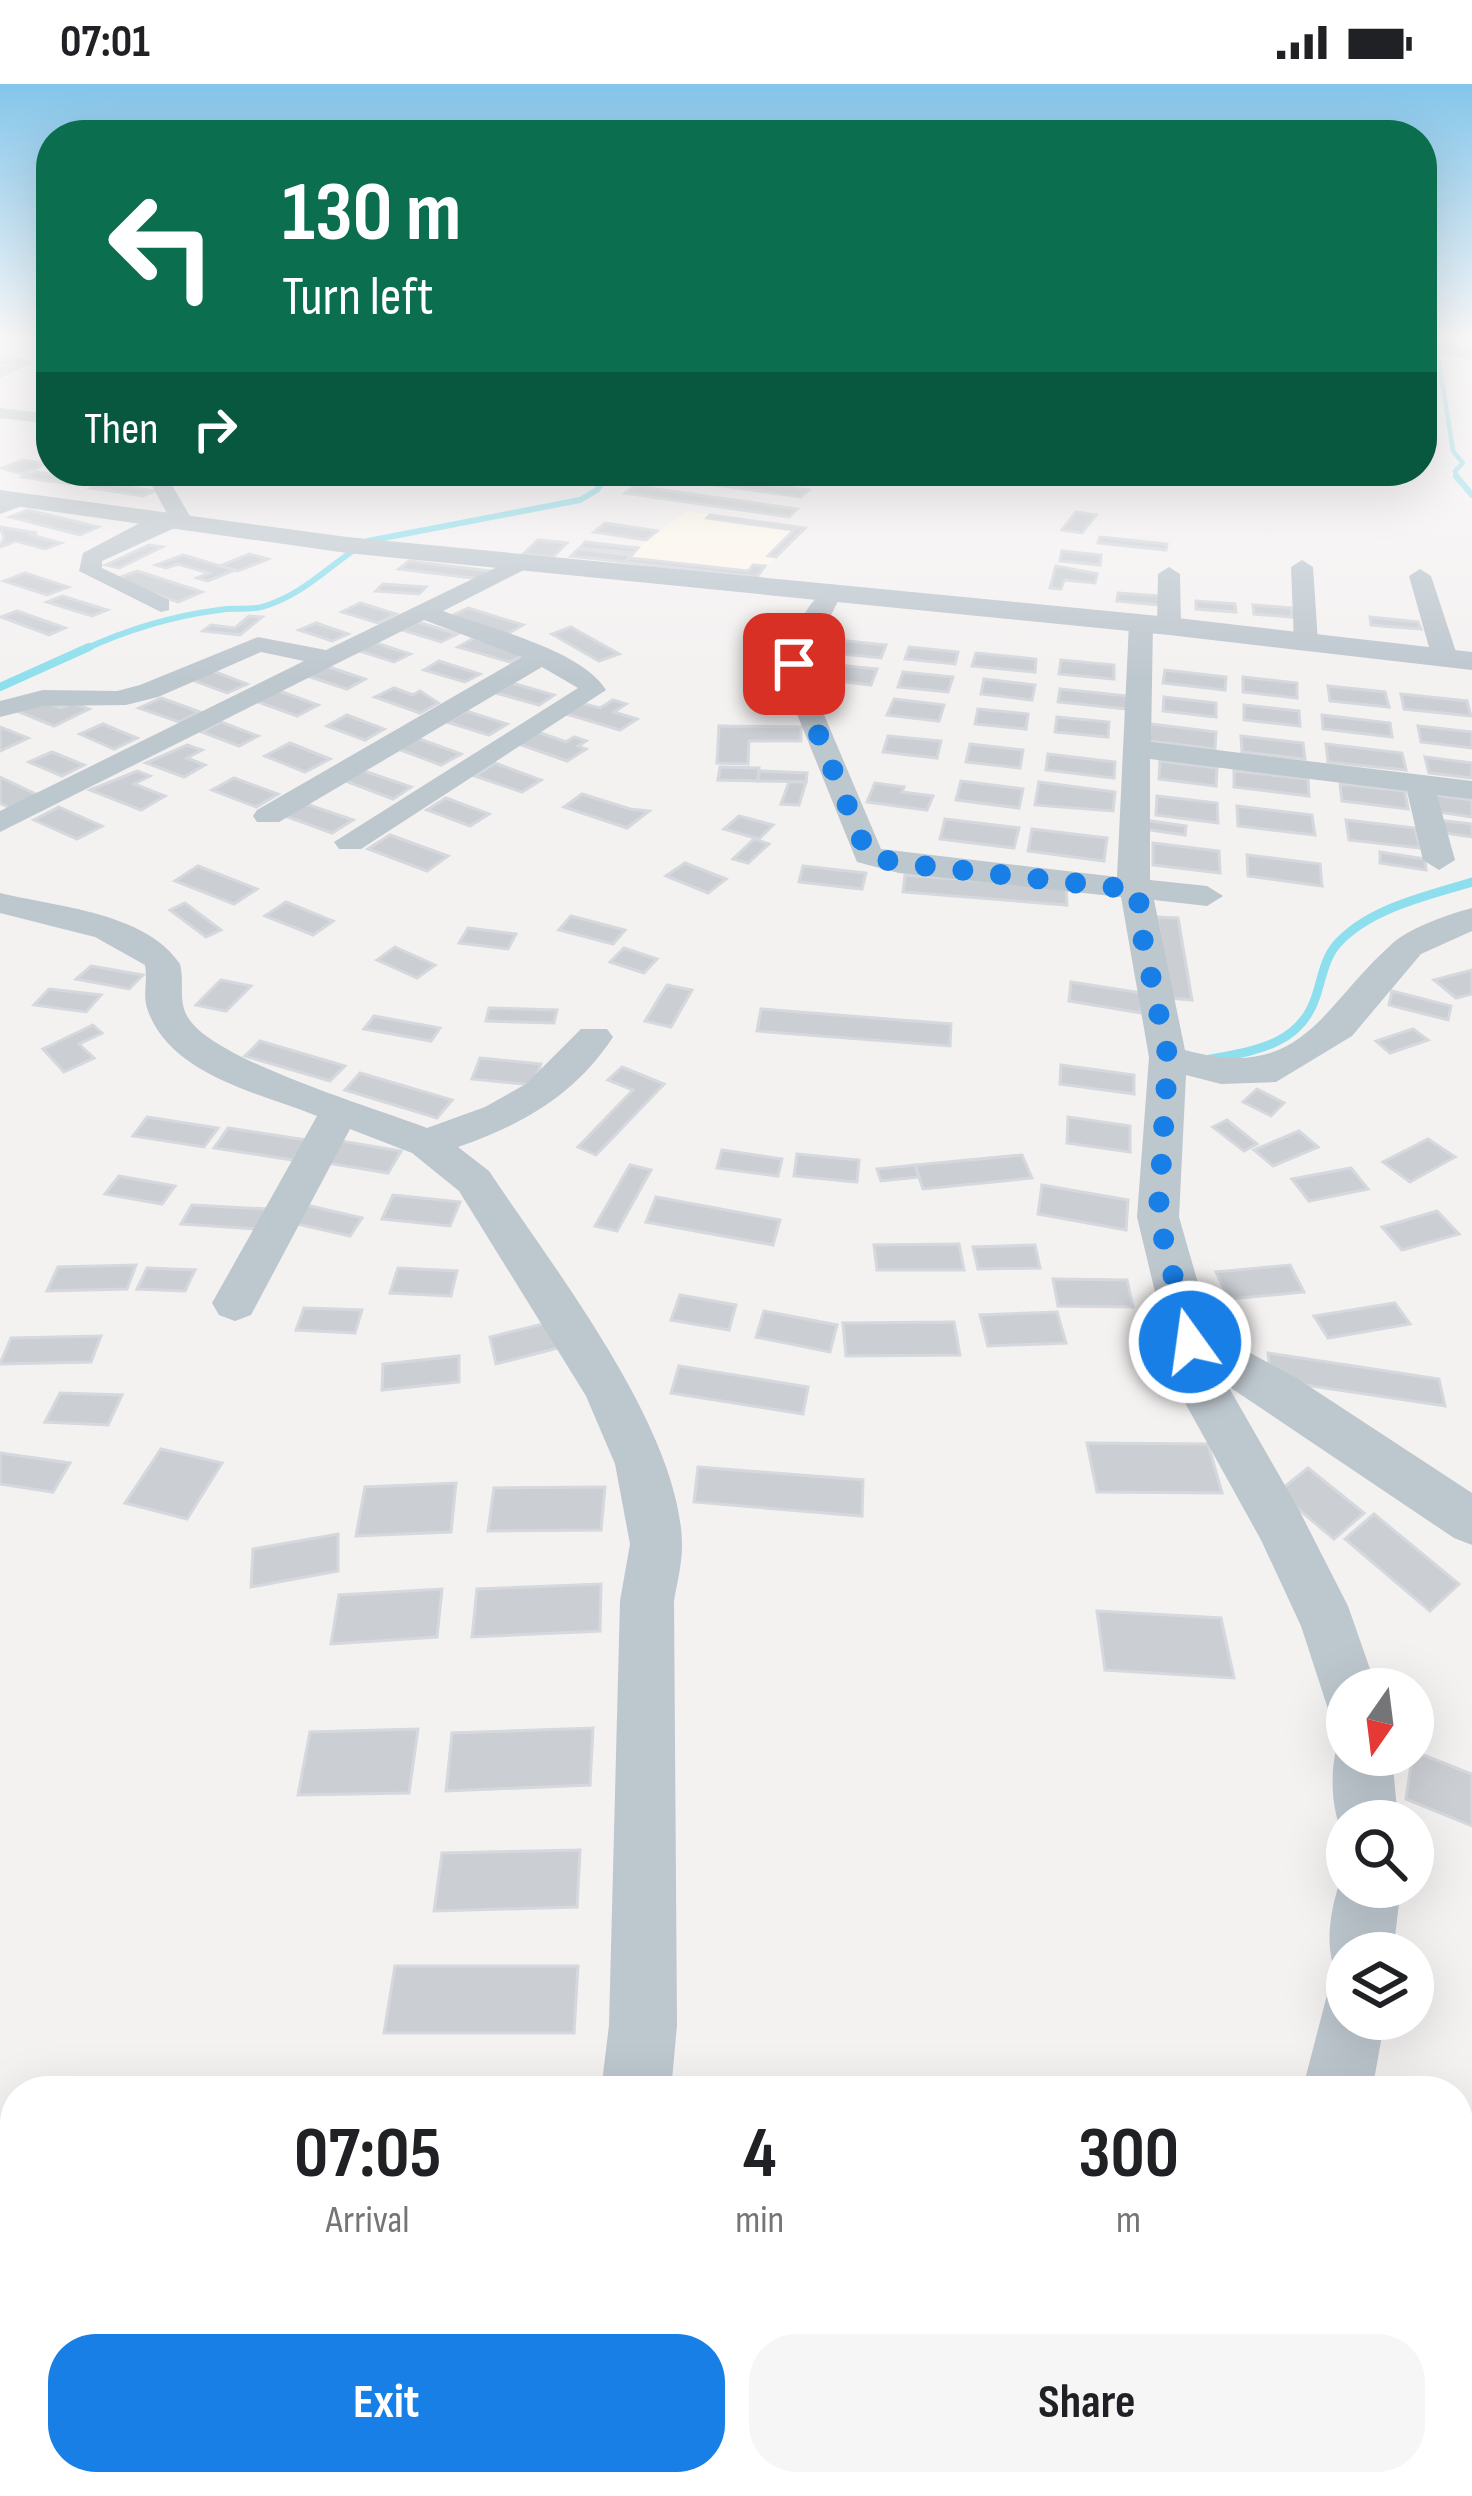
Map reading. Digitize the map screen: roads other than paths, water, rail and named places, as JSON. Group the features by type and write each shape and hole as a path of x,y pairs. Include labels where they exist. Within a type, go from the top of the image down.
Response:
{"street":[{"path":"162,486 181,520"},
{"path":"6,502 181,520 361,547 1155,625 1465,661"},
{"path":"161,605 90,571 91,558 146,529 181,520"},
{"path":"0,824 520,563"},
{"path":"1302,567 1306,642"},
{"path":"1169,574 1155,625 1137,749 1132,868 1168,1057 1158,1217 1208,1401 1280,1524 1328,1624 1342,1668"},
{"path":"1420,576 1465,661"},
{"path":"811,594 795,677 868,856 1207,896"},
{"path":"350,842 593,690 589,683 542,656 427,613"},
{"path":"0,709 43,698 117,699 148,691 258,644 328,658"},
{"path":"268,816 542,656"},
{"path":"1137,749 1472,790"},
{"path":"1420,784 1439,860"},
{"path":"0,903 139,942 161,960 164,1005 189,1045 213,1061 426,1144 474,1181 607,1388 640,1464 656,1544 647,1601 643,2025 638,2076"},
{"path":"1168,1057 1221,1072 1262,1073 1339,1028 1409,947 1472,918"},
{"path":"426,1144 509,1115 574,1065 594,1037"},
{"path":"235,1303 341,1108"},
{"path":"1190,1342 1282,1393 1472,1522"},
{"path":"1340,2076 1347,2040"}],"waterway":[{"path":"1456,455 1463,463 1455,471 1456,476"},
{"path":"1456,476 1472,495"},
{"path":"83,650 167,620 265,606 307,585 368,541 580,500 600,486"},
{"path":"0,687 89,647"},
{"path":"1210,1059 1274,1043 1299,1025 1309,1012 1333,950 1365,921 1472,882"}]}
